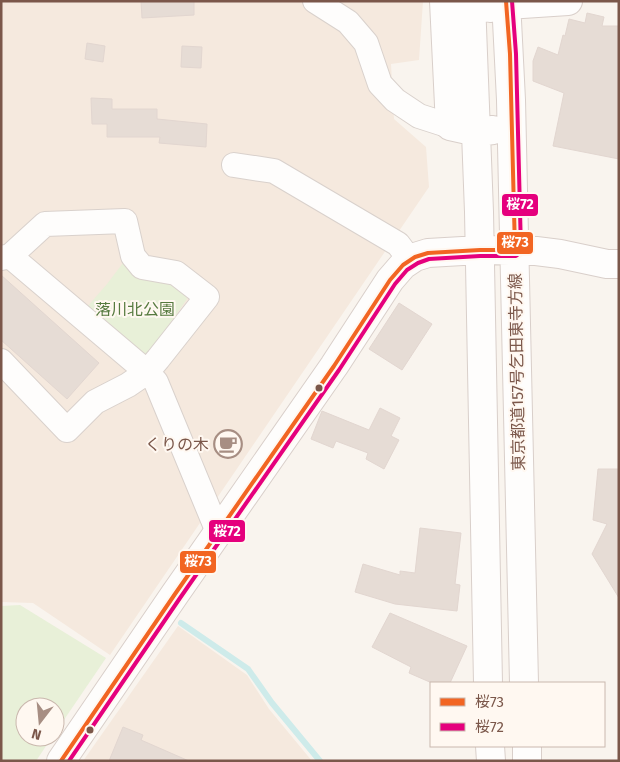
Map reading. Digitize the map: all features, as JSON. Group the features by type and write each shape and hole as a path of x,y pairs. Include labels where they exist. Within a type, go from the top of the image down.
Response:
{"main road":[{"path":"444,1 450,126 477,132 495,129 505,118 511,100"},
{"path":"471,1 480,250 488,682"},
{"path":"473,35 474,24 481,14 491,7 507,3 568,1"},
{"name":"東京都道157号乞田東寺方線","path":"507,3 511,100 524,682"},
{"path":"61,761 334,366 390,280 403,265 415,256 428,252 480,250 536,251 607,264 619,264"},
{"path":"490,747 491,761"},
{"path":"527,747 527,761"}],"street":[{"path":"315,1 348,22 366,43 380,84 395,100 419,116 450,126"},
{"path":"234,165 274,171 398,244 410,260"},
{"path":"1,361 68,430 95,402 128,385 147,372 158,360 207,297 176,272 142,267 133,256 125,221 45,224 6,257 147,372 156,382 218,532"}],"shaded area":[{"path":"1,1 423,1 419,60 391,64 394,119 426,147 429,187 110,655 33,603 1,602"},
{"path":"178,626 247,675 269,709 312,761 83,761"}],"green space":[{"name":"落川北公園","path":"126,259 183,287 187,299 148,355 134,358 81,314"},
{"path":"20,605 106,658 65,718 65,697 15,697 15,747 45,747 36,761 1,761 1,606"}],"building":[{"path":"141,1 194,1 194,15 142,18"},
{"path":"587,13 604,17 602,26 619,26 619,159 553,146 564,93 533,81 533,61 538,47 558,55 569,19 585,23"},
{"path":"87,43 105,46 103,62 85,59"},
{"path":"182,46 202,47 201,68 181,67"},
{"path":"91,98 112,99 112,109 157,109 157,119 207,124 206,147 159,143 160,137 107,137 107,124 92,124"},
{"path":"1,275 99,363 67,399 1,340"},
{"path":"399,303 432,324 402,370 369,349"},
{"path":"380,408 400,418 391,436 399,440 384,469 366,459 368,453 336,441 333,448 311,439 322,411 369,430"},
{"path":"598,469 619,469 619,598 592,554 607,524 593,520"},
{"path":"420,528 461,533 455,584 460,585 457,611 395,604 355,592 363,564 400,575 400,571 415,573"},
{"path":"390,613 467,646 450,682 430,682 409,673 411,667 372,647"},
{"path":"123,727 143,735 141,740 189,761 109,761"}],"waterway":[{"path":"181,623 248,669 272,703 320,761"}],"transit line":[{"name":"桜73","path":"61,761 334,366 390,280 403,265 415,257 428,253 515,250 510,54 506,1"},
{"name":"桜72","path":"69,761 339,370 395,284 407,270 429,259 516,256 520,253 516,54 512,1"}],"place":[{"name":"くりの木","path":"228,444"}]}
